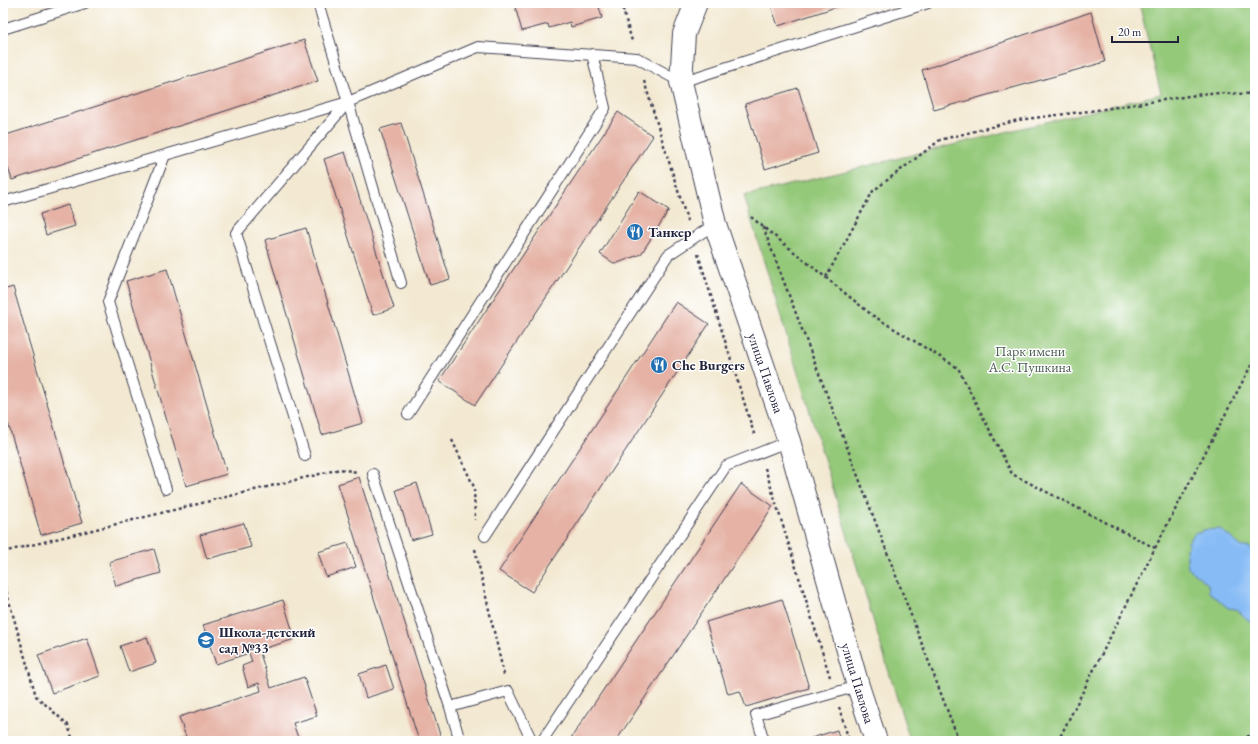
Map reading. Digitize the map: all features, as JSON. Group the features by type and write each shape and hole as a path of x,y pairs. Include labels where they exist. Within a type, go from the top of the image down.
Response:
{"street":[{"name":"улица Павлова","path":"696,3 684,34 681,82 715,224 789,441 858,686 876,741"}],"lane":[{"path":"3,29 85,3"},
{"path":"318,3 401,283"},
{"path":"3,202 348,102 478,47 637,58 681,82 928,3"},
{"path":"408,414 606,108 592,54"},
{"path":"305,456 236,233 348,102"},
{"path":"165,155 108,302 166,489"},
{"path":"485,536 668,255 715,224"},
{"path":"542,741 726,466 789,441"},
{"path":"373,474 460,741"},
{"path":"764,741 756,715 858,686"},
{"path":"450,707 508,691 532,741"}],"path":[{"path":"621,3 849,741"},
{"path":"826,277 873,191 940,140 1018,120 1209,93 1255,94"},
{"path":"751,217 872,315 958,368 1012,474 1155,548"},
{"path":"763,226 959,741"},
{"path":"1058,741 1155,548 1255,358"},
{"path":"452,440 474,487 475,526"},
{"path":"3,552 340,469 373,474"},
{"path":"475,541 475,549 508,691"},
{"path":"3,580 36,696 68,726 73,741"},
{"path":"1242,741 1255,731"}],"green space":[{"name":"Парк имени А.С. Пушкина","path":"1139,3 1255,3 1255,741 910,741 744,196 1161,94"}],"water":[{"path":"1220,529 1242,547 1249,547 1255,551 1255,626 1236,609 1228,608 1209,592 1208,584 1188,568 1186,549 1189,545 1188,542 1196,532 1200,533 1203,530"}],"building":[{"path":"514,3 598,3 602,18 571,27 570,22 549,28 548,24 522,31"},
{"path":"770,3 848,3 778,26"},
{"path":"1091,12 1105,62 934,110 922,70"},
{"path":"304,40 318,81 12,180 3,152 3,136"},
{"path":"798,88 818,153 765,169 745,104"},
{"path":"618,112 653,136 475,405 439,381"},
{"path":"401,123 450,279 430,285 380,129"},
{"path":"345,152 394,308 373,315 324,159"},
{"path":"639,191 669,210 641,254 615,264 600,254"},
{"path":"68,205 75,226 46,235 40,214"},
{"path":"306,228 363,423 322,435 265,240"},
{"path":"167,269 227,474 186,486 126,281"},
{"path":"13,287 82,523 41,535 3,406 3,290"},
{"path":"676,302 709,324 532,592 499,571"},
{"path":"359,477 442,741 419,741 338,484"},
{"path":"417,483 432,534 411,540 396,490"},
{"path":"741,484 773,506 616,741 569,741"},
{"path":"244,523 251,547 207,559 200,535"},
{"path":"348,543 356,567 326,577 318,552"},
{"path":"154,549 161,573 116,586 109,562"},
{"path":"782,599 809,688 746,707 740,691 728,694 706,622"},
{"path":"283,600 295,639 259,650 271,688 304,677 317,716 293,723 299,741 248,741 247,738 238,741 174,741 186,737 179,717 261,691 259,683 248,687 242,666 252,662 249,653 216,664 203,625"},
{"path":"147,637 156,663 129,672 120,646"},
{"path":"87,638 100,676 52,693 38,655"},
{"path":"386,665 394,689 366,698 359,674"},
{"path":"837,730 840,741 802,741"}],"place":[{"name":"Танкер","path":"635,232"},
{"name":"Che Burgers","path":"659,365"},
{"name":"Школа-детский сад №33","path":"206,640"}]}
